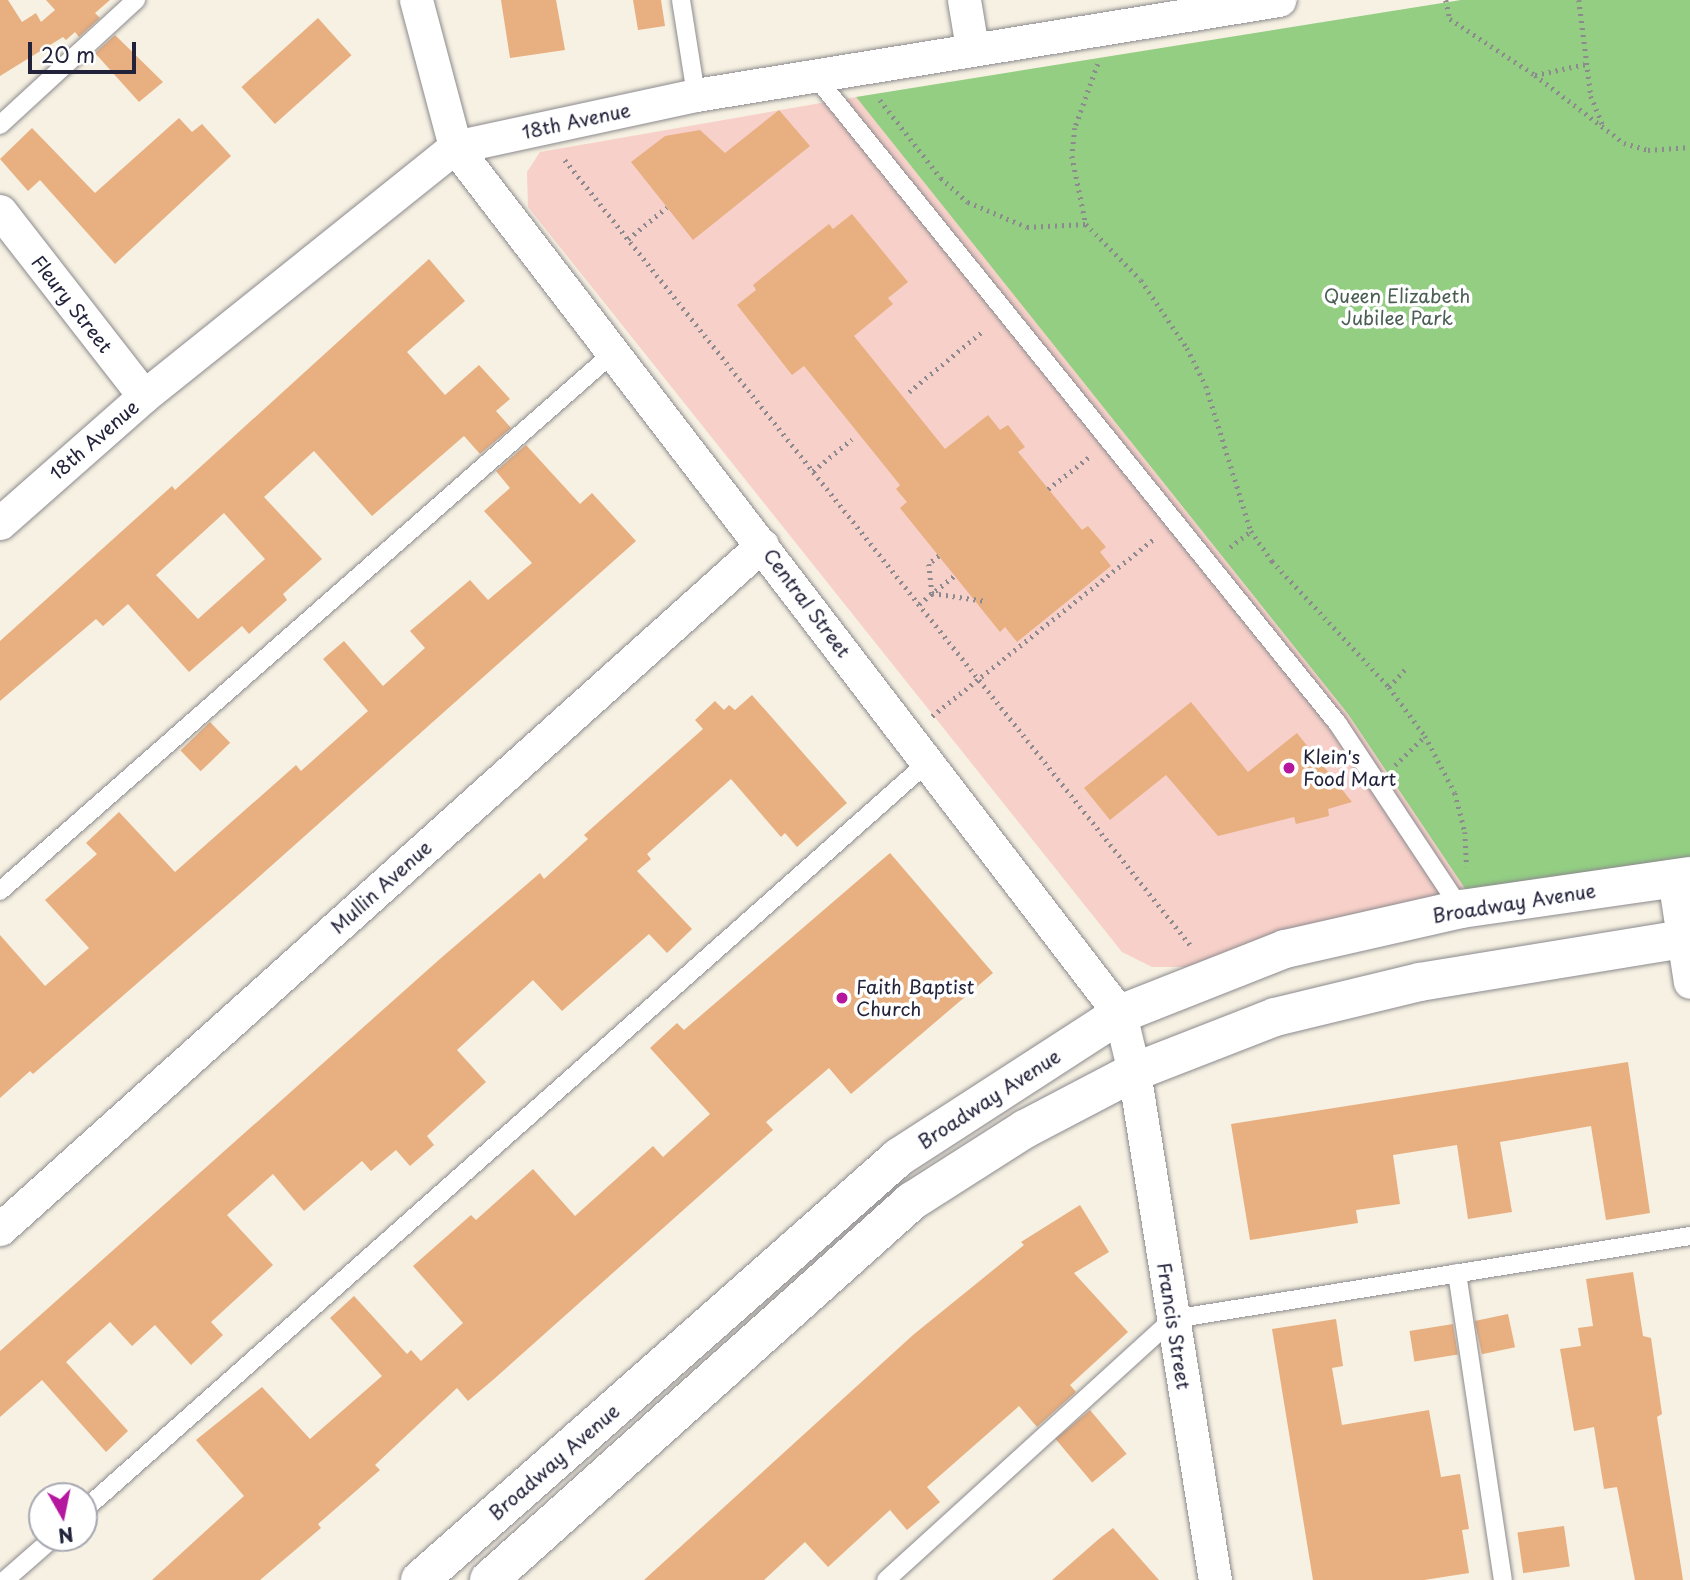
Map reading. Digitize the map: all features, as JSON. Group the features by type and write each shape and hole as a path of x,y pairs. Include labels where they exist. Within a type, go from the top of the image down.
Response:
{"street":[{"path":"415,0 455,147"},
{"path":"964,0 972,48"},
{"name":"18th Avenue","path":"0,523 144,396 455,147 696,95 1262,1"},
{"name":"Central Street","path":"455,147 1120,1014 1134,1072"},
{"name":"Fleury Street","path":"0,211 144,396"},
{"name":"Mullin Avenue","path":"0,1229 762,545"},
{"path":"1682,877 1690,982"},
{"name":"Broadway Avenue","path":"421,1580 899,1157 1120,1014 1285,949 1461,909 1682,877"},
{"path":"489,1580 912,1201 1025,1129 1134,1072 1275,1017 1394,988 1687,939"},
{"name":"Francis Street","path":"1134,1072 1215,1580"}],"lane":[{"path":"681,0 696,95"},
{"path":"0,125 128,3"},
{"path":"815,76 1338,724 1461,909"},
{"path":"0,891 612,354"},
{"path":"98,1498 928,762"},
{"path":"886,1580 1173,1319 1690,1236"},
{"path":"1457,1273 1503,1580"},
{"path":"661,1367 689,1401"},
{"path":"5,1580 37,1552"}],"path":[{"path":"1446,0 1450,19 1535,75 1604,130 1648,150 1690,147"},
{"path":"1579,0 1591,96 1604,130"},
{"path":"1111,28 1075,128 1076,187 1086,225 1141,279 1187,348 1217,419 1251,531 1272,561 1389,687 1425,736 1455,793 1465,832 1461,909"},
{"path":"1535,75 1587,64"},
{"path":"859,69 940,178 968,202 1027,227 1086,225"},
{"path":"540,129 1216,976"},
{"path":"628,239 667,207"},
{"path":"909,391 1006,312"},
{"path":"813,471 852,439"},
{"path":"1048,489 1110,441"},
{"path":"908,736 1175,522"},
{"path":"932,593 929,564 939,556"},
{"path":"919,604 954,576"},
{"path":"932,593 985,601"},
{"path":"1389,687 1407,667"},
{"path":"1377,782 1425,736"}],"shaded area":[{"path":"856,97 1348,714 1466,890 1186,967 1152,967 1122,952 528,207 527,172 540,152"}],"green space":[{"name":"Queen Elizabeth Jubilee Park","path":"1461,0 1690,0 1690,857 1466,890 1348,714 856,97"}],"building":[{"path":"0,0 8,0 22,22 36,13 41,22 55,10 46,0 110,0 95,13 100,18 79,37 75,32 66,40 63,37 0,76"},
{"path":"501,0 556,0 565,50 510,58"},
{"path":"633,0 661,0 665,26 638,30"},
{"path":"318,18 351,55 275,124 241,87"},
{"path":"115,35 163,82 139,102 95,53"},
{"path":"779,110 810,146 693,240 631,162 665,136 700,130 725,153"},
{"path":"179,118 192,132 202,124 231,156 115,264 40,180 28,191 0,159 32,128 95,193"},
{"path":"852,214 908,282 888,298 893,304 854,336 945,449 988,415 1000,430 1008,425 1025,447 1018,452 1082,530 1088,526 1106,547 1100,552 1111,566 1017,642 1005,627 1000,632 900,508 907,502 896,489 900,485 804,366 792,375 737,305 756,290 753,285 786,258 829,224 833,229"},
{"path":"429,259 465,301 407,352 445,395 479,365 510,399 496,411 511,428 480,454 464,436 372,516 314,451 264,497 322,559 283,594 287,600 249,634 242,626 189,672 128,604 103,626 96,619 0,701 0,641 172,486 175,490","holes":["224,513 265,559 198,619 156,575"]},
{"path":"526,445 580,504 592,493 636,541 234,899 33,1074 30,1071 0,1098 0,935 45,986 89,948 45,900 97,854 86,843 119,812 175,872 296,765 301,771 368,711 323,659 344,641 383,686 425,648 410,631 470,580 488,600 532,563 484,511 510,488 496,471"},
{"path":"752,695 847,803 797,847 785,833 781,837 731,779 647,854 651,859 637,871 692,929 667,953 649,934 562,1011 533,980 457,1050 486,1082 427,1136 434,1145 410,1166 396,1150 371,1171 362,1161 304,1211 273,1174 227,1215 273,1265 211,1322 223,1335 191,1365 155,1325 132,1346 110,1322 66,1362 128,1431 106,1452 42,1380 0,1417 0,1351 441,958 540,873 544,879 588,839 584,835 703,729 695,720 715,701 724,710 729,705 735,710"},
{"path":"1191,702 1248,772 1297,733 1352,802 1328,809 1329,816 1296,824 1294,817 1218,836 1166,775 1110,820 1084,788"},
{"path":"210,722 230,743 201,771 181,750"},
{"path":"890,853 993,973 851,1094 829,1068 766,1122 773,1130 494,1379 468,1401 457,1388 375,1465 380,1470 318,1524 321,1528 260,1580 152,1580 244,1496 196,1440 262,1387 310,1439 382,1376 330,1318 354,1296 407,1354 411,1350 421,1361 463,1323 413,1266 471,1215 476,1220 533,1169 575,1216 653,1146 663,1157 710,1114 650,1048 677,1023 684,1030"},
{"path":"1628,1062 1650,1213 1606,1220 1591,1126 1500,1142 1512,1212 1468,1219 1457,1145 1393,1155 1400,1204 1356,1210 1358,1223 1250,1240 1231,1124"},
{"path":"1080,1205 1109,1252 1074,1273 1128,1332 1070,1385 1076,1392 1037,1427 1019,1406 927,1487 940,1502 907,1530 890,1510 828,1567 805,1542 764,1580 644,1580 913,1335 1024,1245 1021,1242"},
{"path":"1633,1272 1643,1336 1651,1338 1662,1414 1657,1417 1683,1580 1635,1580 1617,1487 1604,1489 1594,1427 1574,1431 1560,1349 1581,1346 1578,1328 1593,1326 1586,1279"},
{"path":"1508,1314 1515,1347 1482,1354 1475,1321"},
{"path":"1336,1319 1343,1366 1332,1368 1342,1425 1429,1410 1441,1477 1460,1474 1469,1529 1462,1530 1469,1573 1424,1580 1313,1580 1272,1329"},
{"path":"1453,1324 1458,1355 1414,1362 1410,1331"},
{"path":"1090,1410 1127,1454 1092,1483 1056,1439"},
{"path":"1564,1526 1570,1567 1523,1573 1517,1533"},
{"path":"1113,1528 1159,1580 1052,1580 1100,1538"}],"place":[{"name":"Klein's Food Mart","path":"1289,768"},
{"name":"Faith Baptist Church","path":"842,998"}]}
